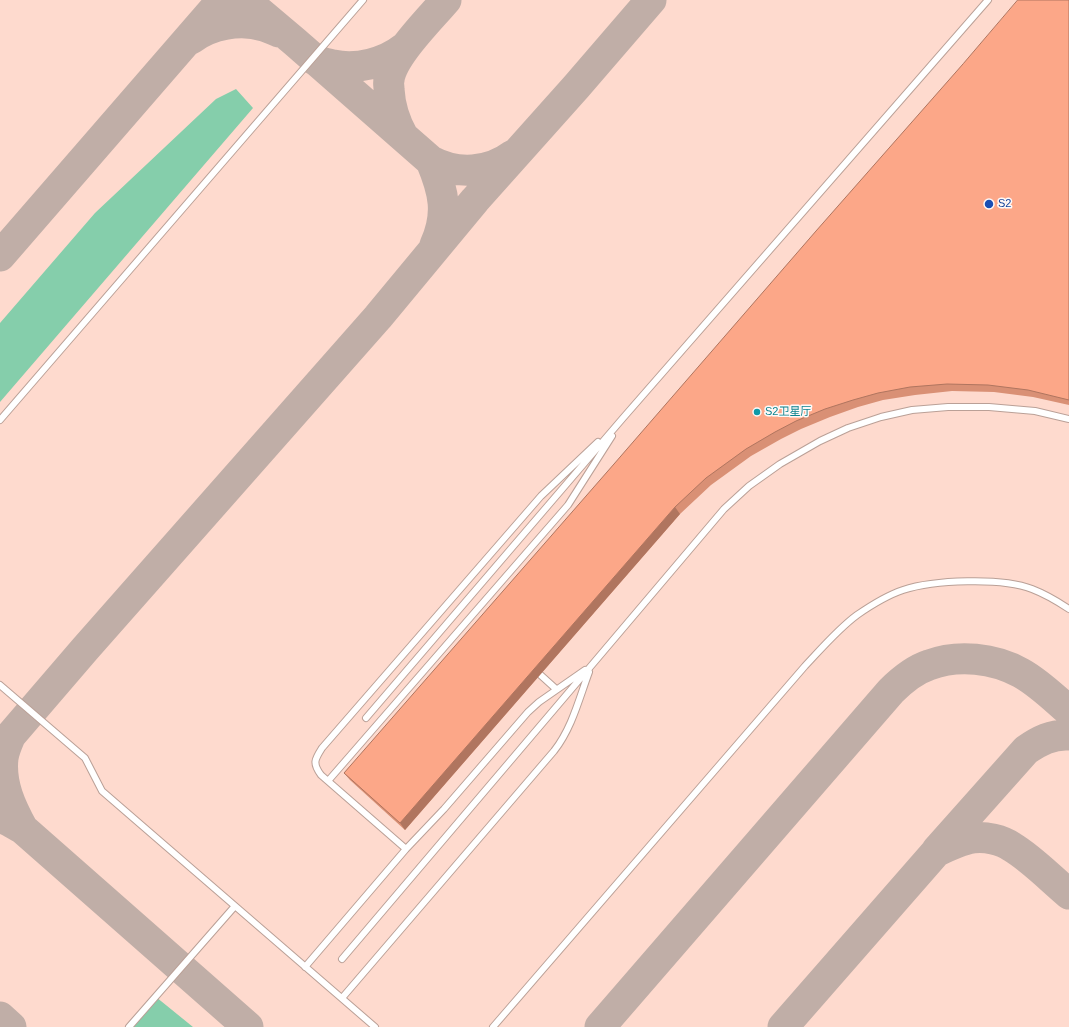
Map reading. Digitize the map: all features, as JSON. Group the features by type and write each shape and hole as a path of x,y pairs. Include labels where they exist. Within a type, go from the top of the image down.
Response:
{"lane":[{"path":"0,420 363,0"},
{"path":"366,718 623,418 988,0"},
{"path":"342,959 724,509 749,486 780,464 820,441 848,428 881,417 912,410 948,407 989,407 1035,411 1069,419"},
{"path":"328,781 568,505 623,418"},
{"path":"406,849 321,775 315,764 316,757 322,748 541,496 623,418"},
{"path":"494,1027 805,666 838,631 857,615 880,601 902,591 922,586 954,582 1012,584 1031,588 1052,598 1069,609"},
{"path":"472,615 478,620"},
{"path":"305,967 406,849 444,810 528,712 556,689 591,666"},
{"path":"342,998 554,752 562,741 569,726 591,666"},
{"path":"532,668 556,689"},
{"path":"0,685 85,758 102,791 374,1027"},
{"path":"129,1027 235,906"}],"shaded area":[{"path":"0,0 1069,0 1069,1027 0,1027"}],"green space":[{"path":"236,89 253,108 0,402 0,323 95,213 216,99"},
{"path":"156,997 193,1027 132,1027"}],"building":[{"name":"S2卫星厅","path":"1018,0 1069,0 1069,400 1028,390 988,385 947,384 910,387 878,393 825,409 796,421 746,449 706,478 675,507 400,823 344,773"}],"taxiway":[{"path":"0,256 222,0"},
{"path":"245,0 431,161 441,166 462,170 473,170 494,166 513,155"},
{"path":"403,136 391,108 389,82 392,70 404,49 446,0"},
{"path":"0,748 85,649 378,317 475,200 651,0"},
{"path":"191,39 217,26 236,23 255,24 279,32"},
{"path":"315,60 342,66 361,66 388,58 404,48"},
{"path":"431,161 442,193 443,203 442,223 435,245"},
{"path":"600,1027 891,691 904,679 924,667 940,662 964,659 988,661 1010,668 1028,677 1069,711"},
{"path":"937,850 1026,750 1046,739 1069,735"},
{"path":"3,741 10,737 3,758 3,777 7,795 23,829"},
{"path":"0,817 23,829 248,1027"},
{"path":"783,1027 936,852 963,840 973,838 988,838 1003,842 1027,857 1069,894"},
{"path":"0,1017 11,1027"}],"place":[{"name":"S2","path":"989,204"},
{"name":"S2卫星厅","path":"757,412"}]}
